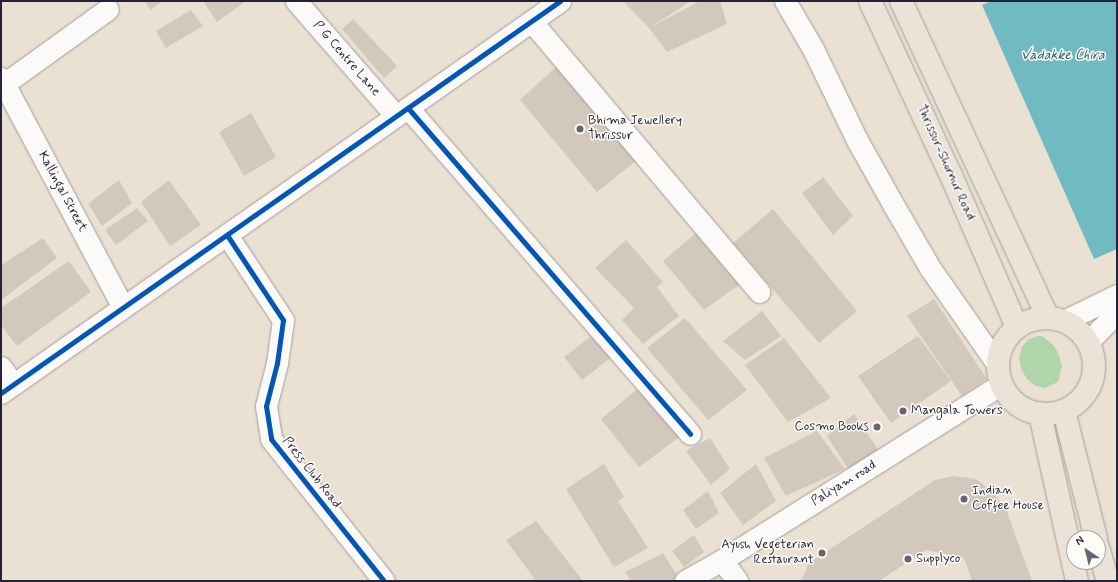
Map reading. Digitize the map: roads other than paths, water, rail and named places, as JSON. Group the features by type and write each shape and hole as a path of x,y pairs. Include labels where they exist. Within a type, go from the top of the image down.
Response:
{"main road":[{"name":"Thrissur-Shornur Road","path":"870,1 946,166 1017,327"},
{"name":"Thrissur-Shornur Road","path":"901,1 1056,320"},
{"path":"1032,320 1056,320 1078,330 1088,342 1094,358 1094,374 1089,389 1079,402 1064,411 1051,415 1040,414 1020,408 1008,397 999,375 999,353 1006,338 1017,327 1032,320"},
{"path":"1064,411 1094,530"},
{"path":"1040,414 1077,581"},
{"path":"1105,570 1108,581"}],"street":[{"name":"P G Centre Lane","path":"296,1 402,112 690,434"},
{"path":"1,367 7,388 122,306 227,235 560,1"},
{"path":"785,1 813,49 858,140 901,219 930,268 999,375"},
{"path":"3,81 108,9"},
{"path":"532,22 759,292"},
{"name":"Kallingal Street","path":"3,81 122,306"},
{"name":"Press Club Road","path":"227,235 283,320 277,363 266,406 271,439 384,581"},
{"path":"1056,320 1117,295"},
{"path":"1088,342 1117,312"},
{"name":"Paliyam road","path":"685,581 722,560 999,375"},
{"path":"722,560 736,581"}],"water":[{"name":"Vadakke Chira","path":"991,1 1117,1 1117,249 1094,259 982,5"}],"place":[{"name":"Bhima Jewellery Thrissur","path":"580,129"},
{"name":"Mangala Towers","path":"903,411"},
{"name":"Cosmo Books","path":"877,427"},
{"name":"Indian Coffee House","path":"964,499"},
{"name":"Ayush Vegeterian Restaurant","path":"822,553"},
{"name":"Supplyco","path":"908,559"}]}
